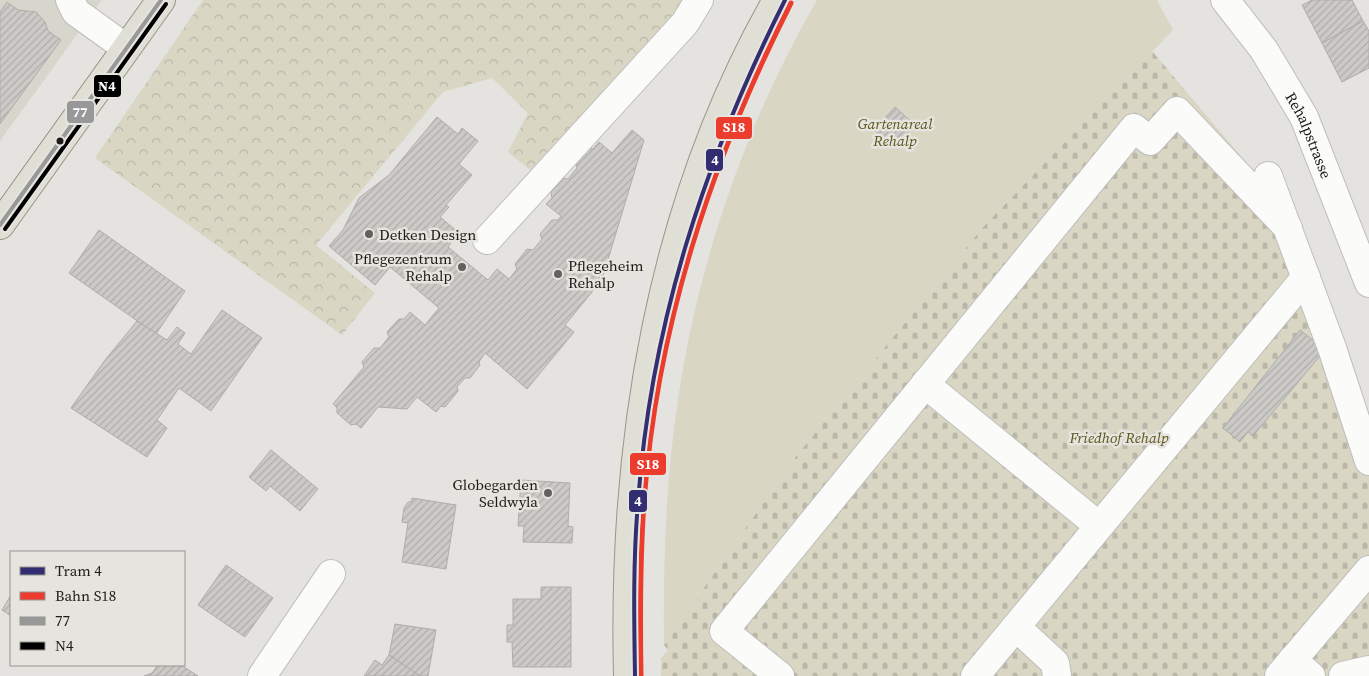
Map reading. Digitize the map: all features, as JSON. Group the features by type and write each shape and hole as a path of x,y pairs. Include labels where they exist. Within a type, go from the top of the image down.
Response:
{"main road":[{"path":"0,226 161,0"},
{"path":"628,676 628,589 633,478 645,385 656,322 681,230 708,150 745,64 777,0"}],"street":[{"path":"70,0 76,12 126,48"},
{"path":"487,240 685,24 699,0"},
{"name":"Rehalpstrasse","path":"1225,0 1264,50 1304,117 1369,283"},
{"path":"780,676 724,631 1134,128 1150,141 1176,111 1288,228"},
{"path":"1268,176 1332,348 1369,461"},
{"path":"978,675 1306,277"},
{"path":"925,384 1099,526"},
{"path":"1294,670 1369,570"},
{"path":"262,676 331,574"},
{"path":"1016,627 1055,663 1057,676"},
{"path":"1343,676 1369,670"}],"shaded area":[{"path":"0,0 102,0 0,141"}],"green space":[{"path":"203,0 685,0 679,10 530,170 508,152 528,113 492,78 443,92 316,245 375,293 342,335 95,158"},
{"name":"Gartenareal Rehalp","path":"817,0 1157,0 1173,30 982,228 793,460 664,645 665,550 671,456 679,393 700,291 730,190 749,141 769,92"},
{"name":"Friedhof Rehalp","path":"1152,51 1261,180 1369,422 1369,676 661,676 661,658 668,650 664,645 793,460 982,228"}],"building":[{"path":"1312,0 1352,0 1363,21 1322,43 1302,5"},
{"path":"7,2 18,10 36,12 45,22 48,31 61,40 0,124 0,12"},
{"path":"1363,21 1369,31 1369,68 1342,82 1322,43"},
{"path":"895,107 915,125 894,148 874,130"},
{"name":"Pflegeheim Rehalp","path":"437,117 458,134 462,128 478,141 459,164 472,175 446,205 449,207 440,217 459,233 448,247 488,280 497,269 509,279 517,269 515,264 527,249 533,250 542,239 540,234 552,220 558,220 561,216 546,204 552,198 551,192 563,178 568,179 577,168 576,164 588,148 593,149 599,142 612,153 632,130 644,140 601,283 595,282 592,292 565,325 574,332 527,389 485,353 479,362 480,365 470,378 465,378 457,387 458,391 445,407 441,406 436,412 417,397 407,409 378,407 361,428 356,424 351,425 337,413 337,408 333,404 364,367 362,362 374,348 380,348 389,337 387,332 399,319 404,319 410,312 425,325 439,308 390,267 375,285 329,246 343,230 359,198 389,175"},
{"path":"99,230 185,291 156,334 69,273"},
{"path":"222,310 262,338 211,411 179,388 157,420 167,428 147,457 71,408 105,360 137,321 167,340 177,327 185,333 178,344 191,354"},
{"path":"1300,330 1325,350 1253,436 1248,432 1240,442 1223,428"},
{"path":"271,450 318,489 300,511 270,486 266,491 249,477"},
{"path":"521,480 570,483 568,526 573,527 572,543 523,542 524,526 518,526"},
{"path":"412,498 456,505 446,569 402,562 408,523 402,522 404,508 408,502 411,502"},
{"path":"226,565 273,598 245,637 198,605"},
{"path":"541,587 571,587 571,667 513,667 512,642 507,642 507,625 513,625 513,599 541,599"},
{"path":"10,597 10,615 2,610"},
{"path":"395,624 436,630 428,676 420,676 389,655"},
{"path":"389,655 420,676 364,676 375,660 382,665"},
{"path":"157,666 183,666 198,676 144,676 152,673"}],"tram line":[{"name":"4","path":"635,676 634,611 638,502 655,370 669,306 686,244 730,120 785,0"}],"rail line":[{"name":"S18","path":"641,676 644,502 651,436 661,371 675,308 692,245 713,183 736,123 791,3"}],"transit line":[{"name":"77","path":"0,225 161,0"},
{"name":"N4","path":"5,229 166,4"}],"place":[{"name":"Detken Design","path":"369,234"},
{"name":"Pflegezentrum Rehalp","path":"462,267"},
{"name":"Pflegeheim Rehalp","path":"558,274"},
{"name":"Globegarden Seldwyla","path":"548,493"}]}
